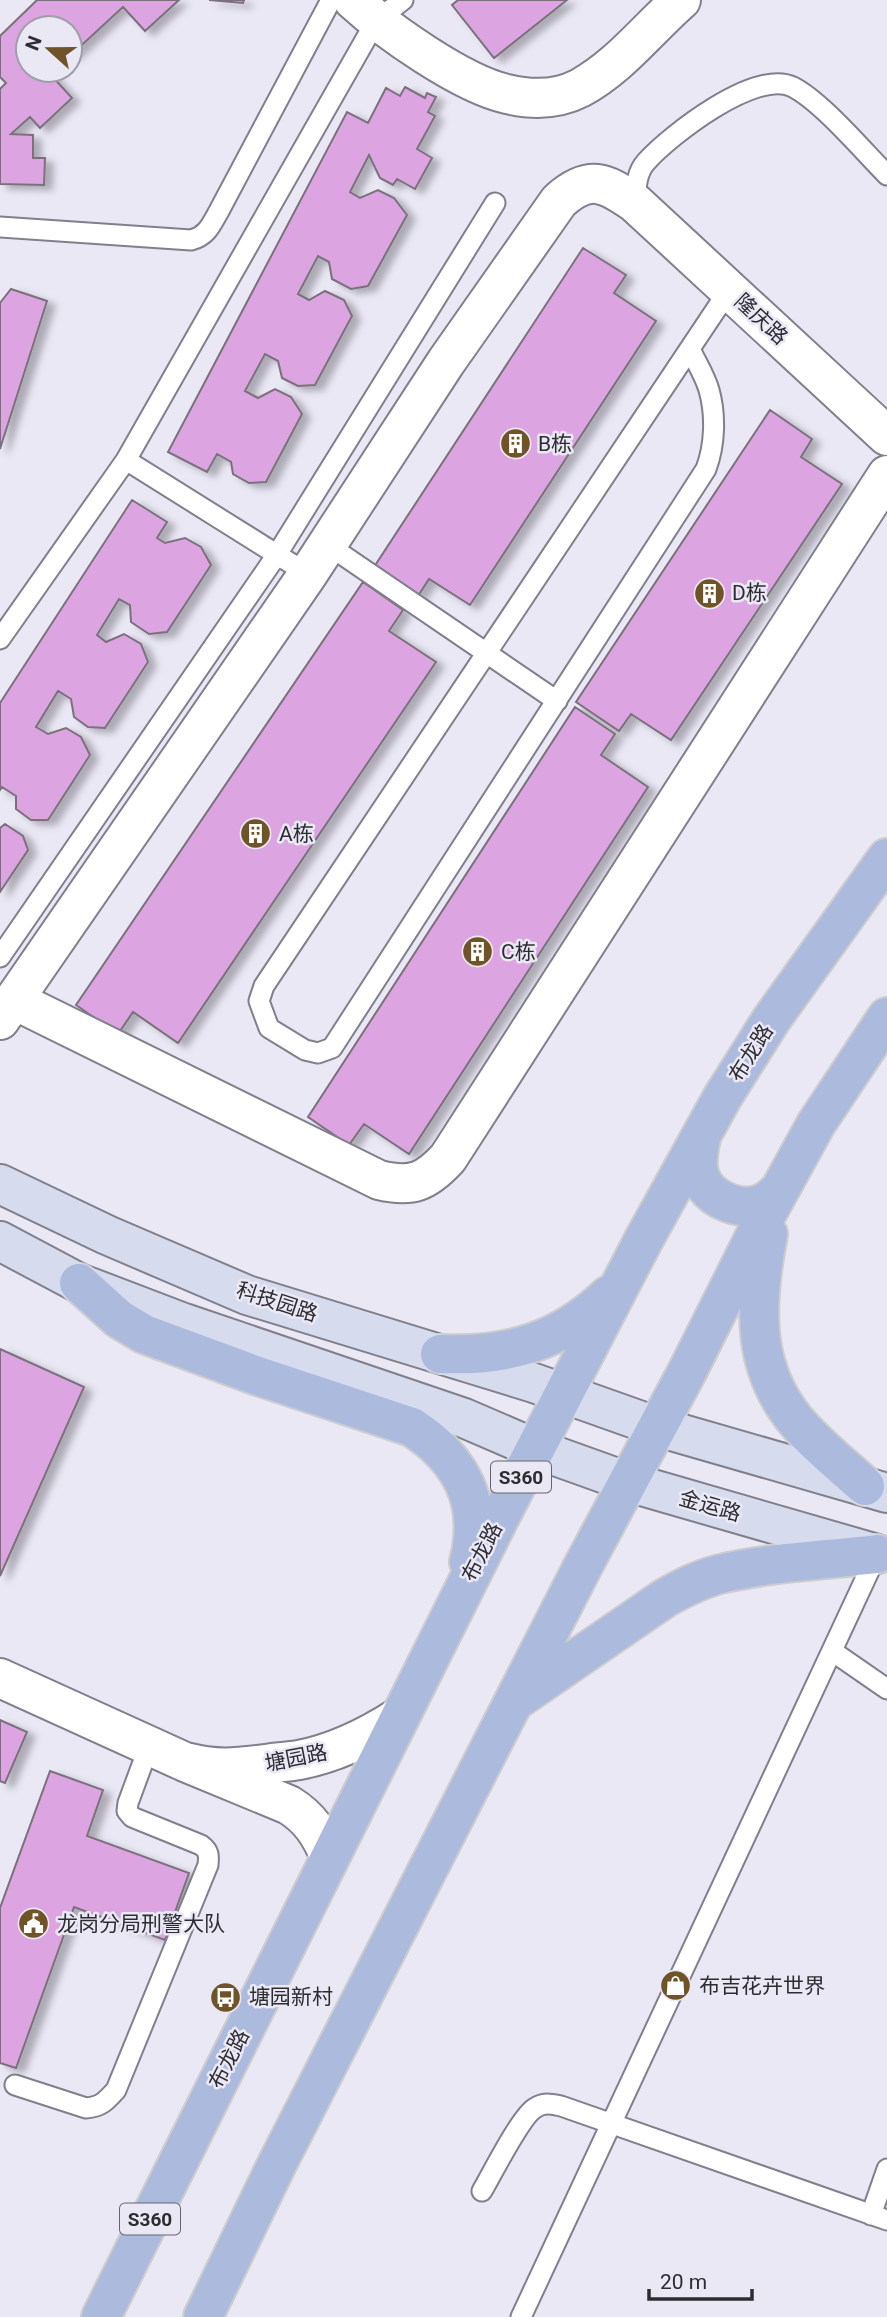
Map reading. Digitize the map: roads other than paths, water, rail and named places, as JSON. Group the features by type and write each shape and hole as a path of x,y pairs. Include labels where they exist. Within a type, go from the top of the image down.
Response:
{"main road":[{"name":"布龙路","path":"102,2317 461,1594 621,1284 701,1136 771,1020 887,858"},
{"path":"203,2317 278,2162 783,1183 816,1124 887,1017"},
{"path":"701,1136 698,1165 700,1177 715,1195 738,1206 749,1206 760,1204 783,1183"},
{"path":"783,1183 769,1229 760,1293 761,1342 768,1375 781,1399 804,1430 876,1490"},
{"name":"科技园路","path":"0,1184 107,1235 247,1294 564,1393"},
{"path":"0,1241 79,1283 184,1323 464,1418 536,1449"},
{"path":"79,1283 119,1319 144,1334 255,1375 412,1427 428,1438 454,1465 470,1500 475,1538 461,1594"},
{"path":"440,1354 473,1355 507,1351 539,1342 569,1327 597,1307 621,1284"},
{"path":"564,1393 657,1427 876,1490"},
{"name":"金运路","path":"536,1449 628,1482 882,1555"},
{"path":"514,1702 665,1598 691,1584 719,1574 748,1569 882,1555"}],"street":[{"path":"377,7 464,77 505,94 551,98 566,94 598,76 681,0"},
{"name":"隆庆路","path":"304,558 559,201 578,186 597,182 635,203 729,290 883,425"},
{"path":"304,558 7,1010 379,1180 400,1185 421,1181 448,1158 887,475"},
{"name":"塘园路","path":"0,1678 295,1809 320,1833 330,1857"},
{"name":"塘园路","path":"185,1762 213,1769 297,1761 367,1738 400,1717"}],"lane":[{"path":"0,227 191,240 201,237 219,211 331,0"},
{"path":"0,639 125,460 377,7"},
{"path":"635,203 636,184 645,163 700,115 747,91 774,85 791,86 819,107 887,175"},
{"path":"0,957 304,558 495,203"},
{"path":"690,349 709,390 713,424 712,454 706,469 332,1048 318,1053 305,1050 269,1028 259,1001 264,986 729,290"},
{"path":"125,460 304,558 487,653 556,701"},
{"path":"521,2317 832,1651 882,1555"},
{"path":"832,1651 887,1689"},
{"path":"15,2085 86,2108 98,2108 116,2090 208,1865 209,1856 201,1845 132,1817 128,1811 128,1802 149,1746"},
{"path":"482,2191 532,2109 545,2103 561,2106 879,2217 887,2169"}],"place":[{"name":"B栋","path":"515,444"},
{"name":"D栋","path":"709,593"},
{"name":"A栋","path":"256,834"},
{"name":"C栋","path":"478,952"},
{"name":"龙岗分局刑警大队","path":"34,1924"},
{"name":"布吉花卉世界","path":"676,1986"},
{"name":"塘园新村","path":"226,1997"}]}
